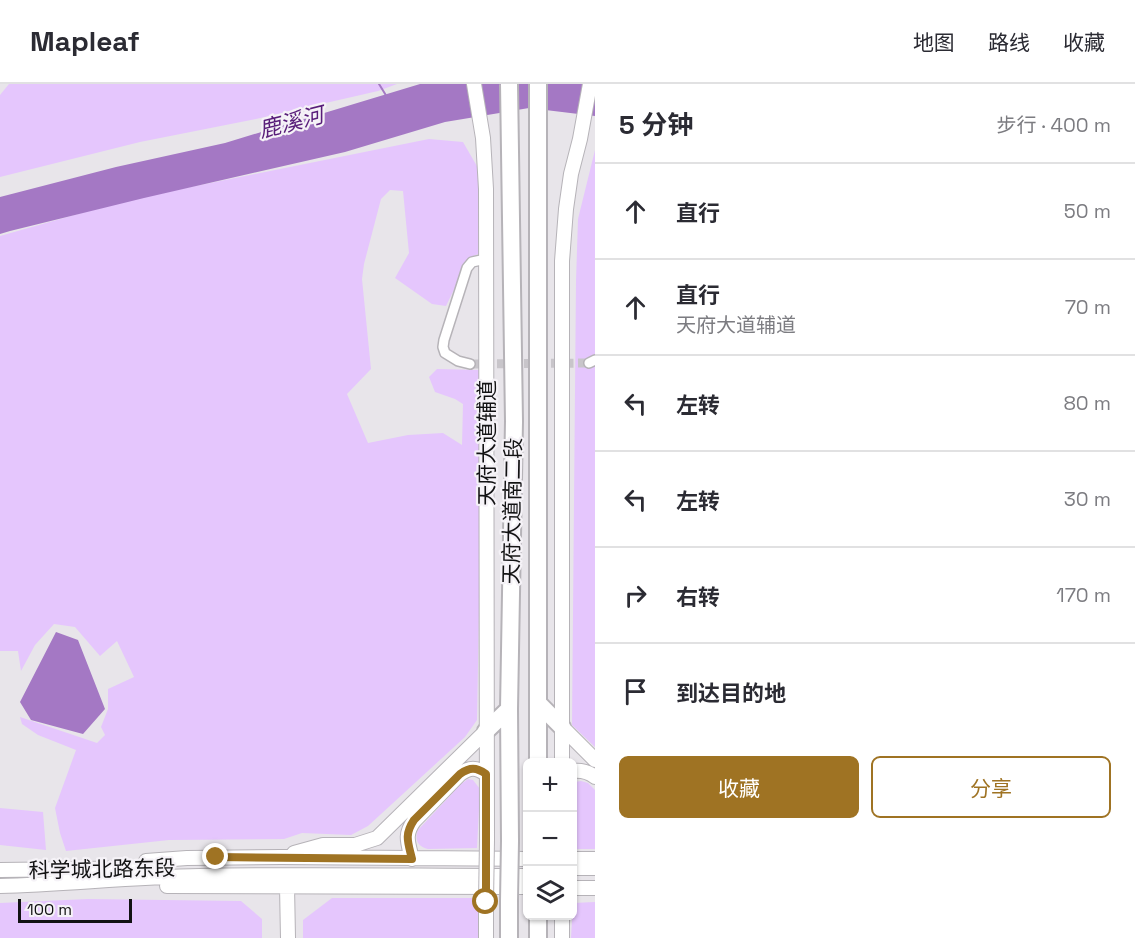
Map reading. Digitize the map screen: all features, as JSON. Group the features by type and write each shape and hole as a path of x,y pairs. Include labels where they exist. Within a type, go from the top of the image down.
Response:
{"highway":[{"name":"天府大道南二段","path":"509,938 509,709 514,421 510,84"},
{"name":"天府大道南二段","path":"538,84 538,758"},
{"path":"538,703 562,727"},
{"path":"486,731 509,709"},
{"path":"538,920 538,938"}],"street":[{"name":"天府大道辅道","path":"474,84 483,138 486,189 486,938"},
{"path":"562,758 562,261 570,185 590,84"},
{"path":"470,364 458,361 445,353 444,340 467,268 472,262 486,259"},
{"path":"562,727 595,760"},
{"path":"280,857 323,845 355,845 376,838 486,731"},
{"path":"412,859 407,837 414,820 467,769 474,768 486,774"},
{"path":"577,770 581,770 595,777"},
{"path":"92,869 123,863 187,858 523,859"},
{"path":"577,859 595,859"},
{"name":"科学城北路东段","path":"0,870 523,868"},
{"path":"577,868 595,868"},
{"name":"科学城北路东段","path":"0,886 201,876 523,876"},
{"path":"577,876 595,876"},
{"path":"81,881 128,886 523,887"},
{"path":"280,938 283,886"},
{"path":"283,886 288,938"},
{"path":"577,888 595,888"},
{"path":"562,920 562,938"}],"shaded area":[{"path":"9,84 397,84 378,91 256,119 140,142 0,177 0,95"},
{"path":"420,84 595,84 595,116 529,108 445,122 345,152 0,234 0,197 116,167 225,143"},
{"path":"429,139 463,142 478,168 484,252 470,257 446,306 432,304 395,278 409,253 403,191 390,190 381,199 362,279 371,369 347,394 368,443 408,435 443,433 462,445 463,404 435,392 429,377 437,369 480,370 482,441 477,720 465,737 368,826 351,835 302,833 284,839 169,840 66,851 55,808 76,750 38,735 22,724 20,717 97,743 105,735 101,727 108,709 108,689 134,677 117,641 100,656 75,627 54,624 35,645 21,671 18,651 0,651 0,236 131,199"},
{"path":"595,150 595,747 572,725 578,219"},
{"path":"56,632 78,640 105,709 83,734 31,720 20,702"},
{"path":"468,779 473,780 480,789 477,848 428,849 422,847 417,840 418,830"},
{"path":"577,782 588,783 595,790 595,849 577,849"},
{"path":"0,808 43,812 46,850 0,845"},
{"path":"332,898 479,898 478,938 303,938 303,920"},
{"path":"88,899 241,901 262,919 262,938 0,938 0,903"},
{"path":"595,902 595,938 571,938 572,920 577,920 577,903"}],"waterway":[{"path":"379,84 387,97"}],"tunnel":[{"path":"470,364 589,363"}],"route":[{"path":"216,857 412,859 407,837 414,820 460,774 467,769 474,768 486,774 486,902"}],"water label":[{"name":"鹿溪河","path":"291,122"}]}
